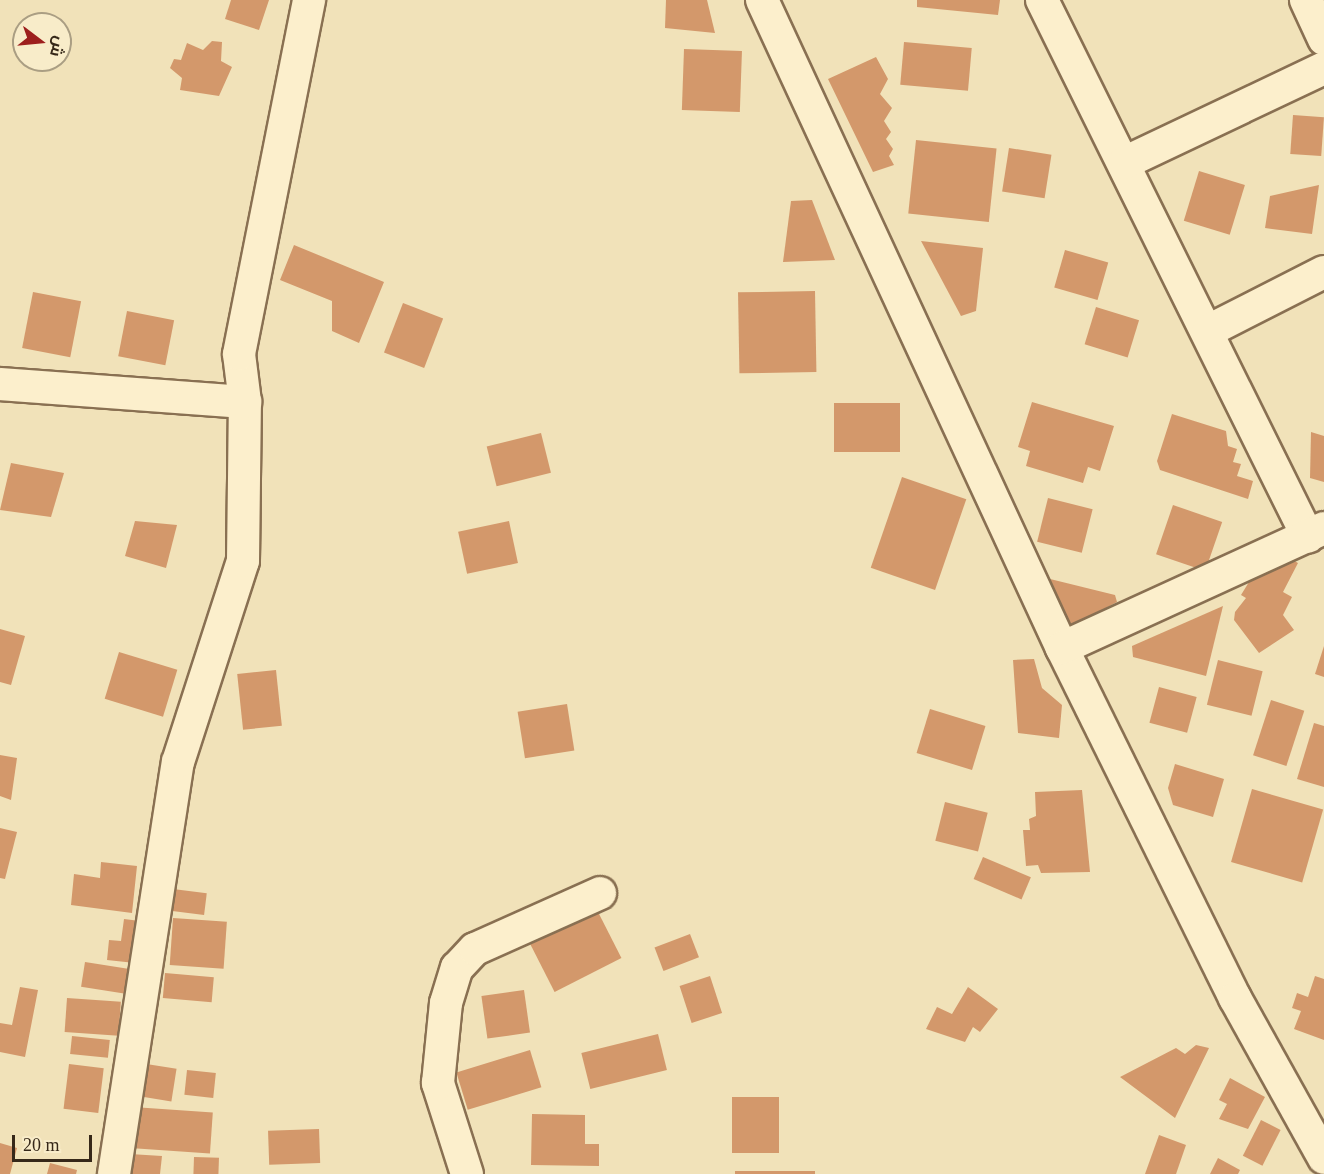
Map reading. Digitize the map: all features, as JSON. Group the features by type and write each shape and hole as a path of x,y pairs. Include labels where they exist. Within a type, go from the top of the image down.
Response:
{"street":[{"path":"114,1174 178,762 243,561 245,402 239,354 309,0"},
{"path":"762,0 1062,648 1235,998 1324,1158"},
{"path":"1042,0 1208,331 1316,532 1062,648"},
{"path":"1306,0 1324,39"},
{"path":"1124,163 1324,68"},
{"path":"1208,331 1324,272"},
{"path":"0,384 245,402"},
{"path":"467,1174 438,1083 446,1003 457,969 475,949 600,893"}],"building":[{"path":"231,0 269,0 259,30 225,19"},
{"path":"666,0 707,0 715,33 665,28"},
{"path":"917,0 1000,0 998,15 917,7"},
{"path":"212,41 222,42 221,61 232,67 219,96 180,90 182,78 170,68 174,59 181,60 187,43 203,50"},
{"path":"904,42 972,48 968,91 900,85"},
{"path":"684,49 742,51 740,112 682,110"},
{"path":"876,57 888,79 880,94 892,108 884,121 891,132 886,139 893,149 889,156 894,165 873,172 828,79"},
{"path":"1293,115 1324,117 1321,156 1290,154"},
{"path":"916,140 997,148 989,222 908,214"},
{"path":"1009,148 1051,155 1045,198 1002,191"},
{"path":"1199,171 1245,185 1230,235 1184,221"},
{"path":"1319,185 1312,234 1265,228 1270,196"},
{"path":"812,200 835,260 783,262 791,201"},
{"path":"921,241 983,248 976,311 961,316"},
{"path":"294,245 384,282 359,343 332,331 332,301 280,280"},
{"path":"1065,250 1108,262 1098,300 1054,287"},
{"path":"815,291 816,372 739,373 738,292"},
{"path":"33,292 81,301 70,357 22,348"},
{"path":"403,303 443,318 424,368 384,352"},
{"path":"1096,307 1139,320 1128,357 1085,344"},
{"path":"127,311 174,320 165,365 118,356"},
{"path":"1032,402 1114,426 1100,471 1088,467 1083,483 1026,466 1030,451 1018,447"},
{"path":"834,403 900,403 900,452 834,452"},
{"path":"1172,414 1226,431 1228,446 1237,449 1233,462 1241,464 1237,476 1253,481 1248,499 1160,470 1157,461"},
{"path":"1311,432 1324,436 1324,482 1310,478"},
{"path":"541,433 551,473 497,486 487,447"},
{"path":"11,463 64,473 51,517 0,510"},
{"path":"902,477 966,499 935,590 871,568"},
{"path":"1048,498 1093,509 1082,553 1037,542"},
{"path":"1173,505 1222,522 1205,571 1156,554"},
{"path":"135,521 177,525 166,568 125,556"},
{"path":"509,521 518,563 467,574 458,532"},
{"path":"1289,558 1298,563 1283,592 1292,597 1283,615 1294,630 1259,653 1234,620 1235,612 1246,598 1241,595 1249,582"},
{"path":"1046,578 1115,595 1117,602 1069,627"},
{"path":"1223,606 1206,676 1133,657 1132,646"},
{"path":"0,629 25,636 11,685 0,682"},
{"path":"1324,646 1324,677 1315,674"},
{"path":"119,652 177,670 163,717 105,699"},
{"path":"1034,659 1042,688 1062,705 1059,738 1018,733 1013,660"},
{"path":"1218,660 1263,671 1252,716 1207,705"},
{"path":"276,670 282,726 243,730 237,674"},
{"path":"1159,687 1197,697 1187,733 1149,723"},
{"path":"1271,700 1304,711 1286,766 1253,755"},
{"path":"567,704 574,750 525,758 518,712"},
{"path":"930,709 985,726 972,770 917,753"},
{"path":"1314,723 1324,726 1324,787 1297,779"},
{"path":"0,755 17,758 11,800 0,796"},
{"path":"1175,764 1224,779 1213,817 1173,805 1168,788"},
{"path":"1252,789 1323,809 1302,882 1231,862"},
{"path":"1082,790 1090,872 1041,873 1038,865 1026,866 1023,830 1030,830 1029,819 1036,816 1035,792"},
{"path":"945,802 988,813 978,851 935,841"},
{"path":"0,828 17,832 5,879 0,878"},
{"path":"983,857 1031,877 1021,899 974,879"},
{"path":"101,862 137,866 132,913 71,905 74,874 100,878"},
{"path":"173,889 207,893 204,915 170,911"},
{"path":"596,908 621,958 555,992 529,942"},
{"path":"173,918 227,922 224,969 170,965"},
{"path":"124,919 140,921 135,963 107,960 109,940 121,941"},
{"path":"690,934 699,957 663,971 655,948"},
{"path":"85,962 129,969 126,994 81,987"},
{"path":"165,973 214,977 212,1002 163,998"},
{"path":"710,976 722,1013 692,1023 680,986"},
{"path":"1315,976 1324,979 1324,1040 1294,1029 1301,1011 1292,1008 1297,993 1308,997"},
{"path":"20,987 38,990 25,1057 0,1052 0,1023 12,1025"},
{"path":"968,987 998,1009 980,1032 973,1027 965,1042 926,1029 937,1007 952,1014"},
{"path":"524,990 530,1033 487,1039 481,996"},
{"path":"67,998 121,1002 118,1036 65,1032"},
{"path":"658,1034 667,1070 590,1089 581,1053"},
{"path":"72,1036 110,1040 108,1058 70,1054"},
{"path":"1196,1045 1209,1048 1175,1118 1120,1077 1176,1048 1185,1054"},
{"path":"530,1050 541,1087 468,1110 456,1073"},
{"path":"140,1063 177,1069 171,1101 135,1096"},
{"path":"69,1064 104,1068 98,1113 64,1109"},
{"path":"187,1070 216,1073 213,1098 184,1095"},
{"path":"1230,1078 1265,1097 1248,1129 1219,1119 1227,1104 1219,1100"},
{"path":"732,1097 779,1097 779,1153 732,1153"},
{"path":"133,1107 213,1113 210,1153 130,1148"},
{"path":"532,1114 585,1115 585,1144 599,1144 599,1166 531,1165"},
{"path":"1261,1120 1281,1130 1262,1166 1243,1156"},
{"path":"319,1129 320,1163 269,1165 268,1131"},
{"path":"1159,1135 1186,1145 1176,1174 1145,1174"},
{"path":"0,1143 17,1148 10,1174 0,1174"},
{"path":"130,1154 162,1156 160,1174 128,1174"},
{"path":"194,1157 219,1158 218,1174 193,1174"},
{"path":"1218,1158 1240,1170 1238,1174 1210,1174"},
{"path":"50,1163 77,1170 76,1174 47,1174"},
{"path":"735,1171 815,1171 815,1174 735,1174"}]}
